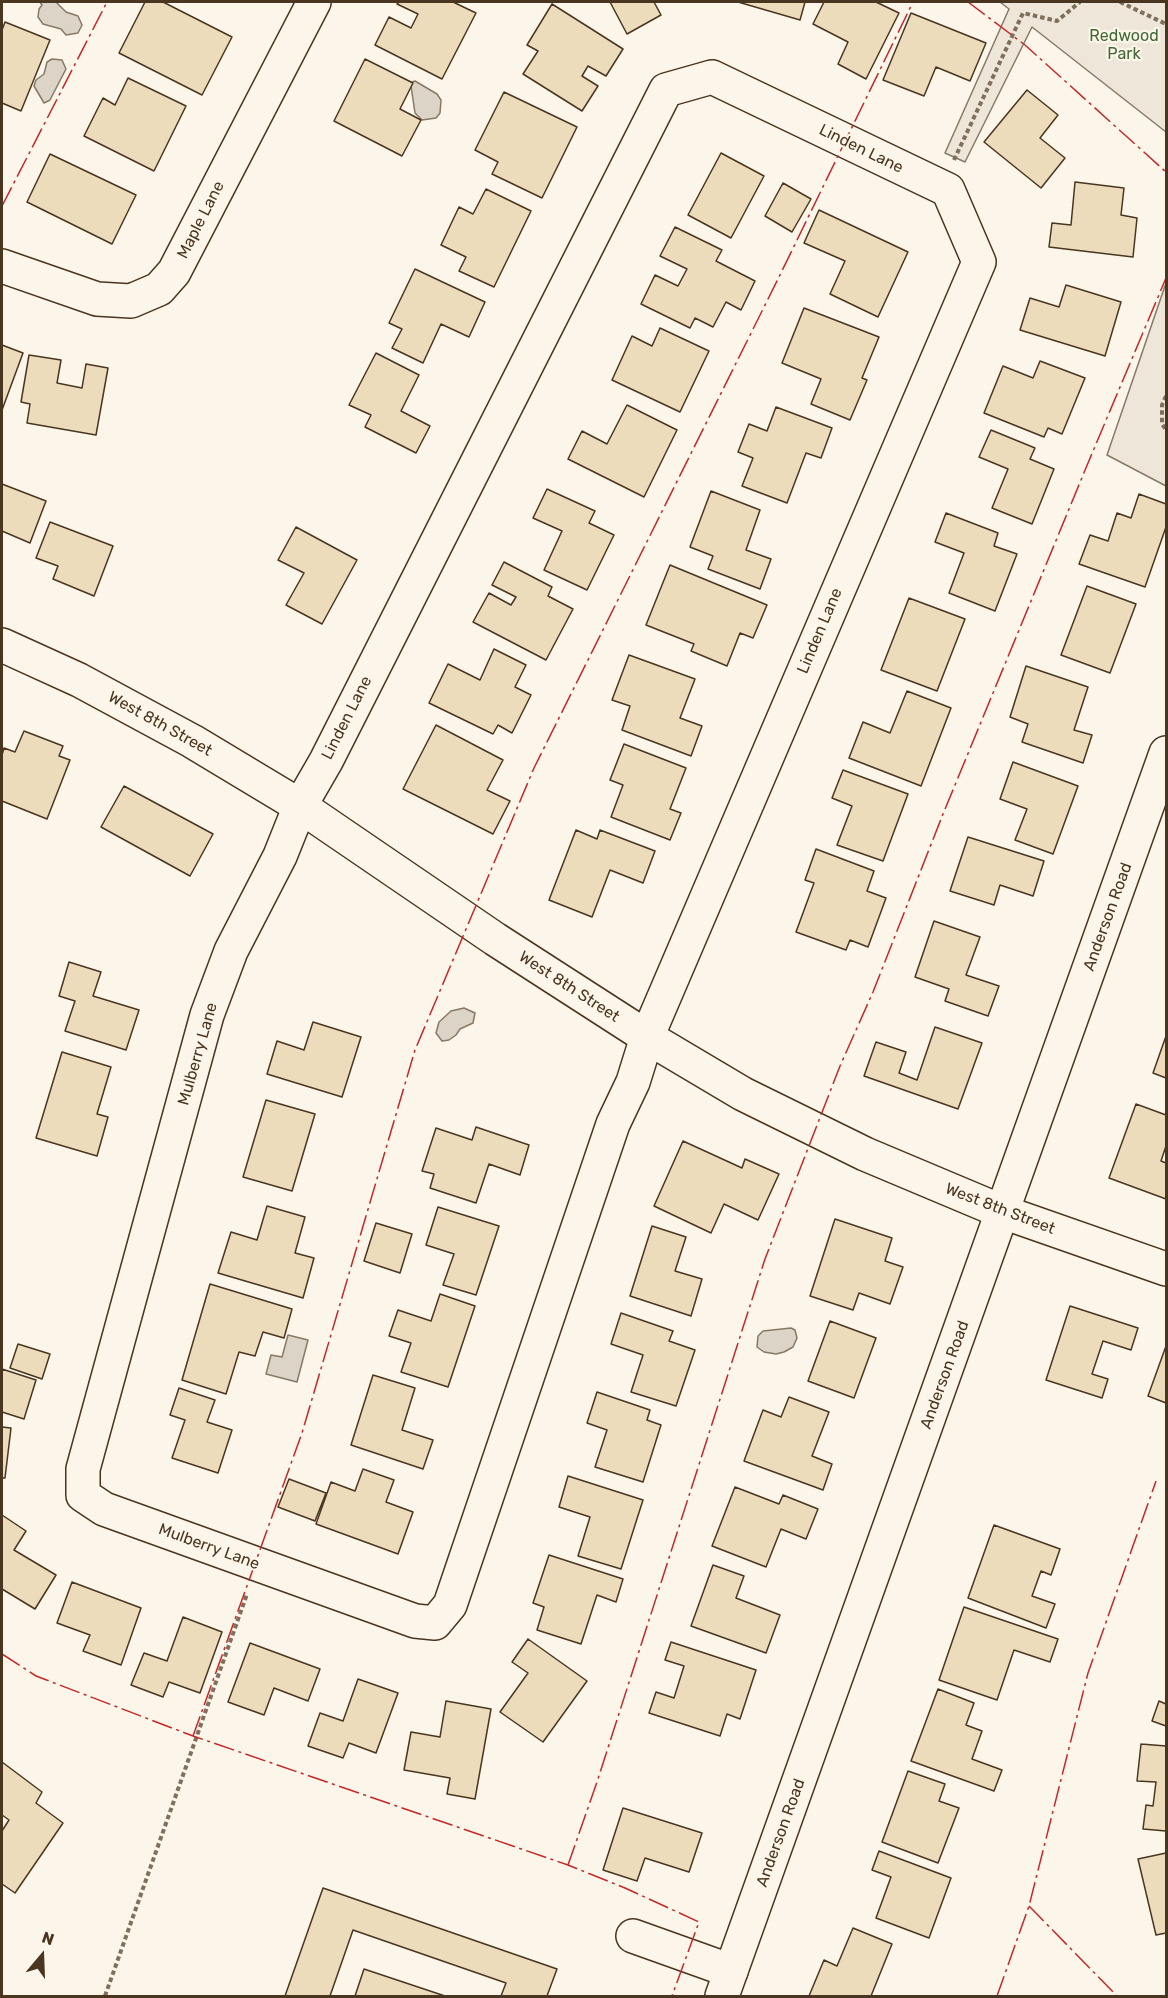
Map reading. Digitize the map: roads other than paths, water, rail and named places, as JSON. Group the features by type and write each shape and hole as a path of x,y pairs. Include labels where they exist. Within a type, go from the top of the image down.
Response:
{"street":[{"name":"Maple Lane","path":"2,266 97,299 131,301 159,289 174,272 314,2"},
{"name":"Linden Lane","path":"300,806 326,761 666,90 712,77 948,190 979,262 647,1037"},
{"name":"West 8th Street","path":"2,645 79,680 192,741 300,806 495,939 647,1037 743,1094 835,1139 1003,1212 1167,1269"},
{"name":"Anderson Road","path":"727,1984 1167,753"},
{"name":"Mulberry Lane","path":"300,806 280,856 231,951 207,1015 83,1469 83,1495 104,1509 415,1621 435,1623 450,1605 614,1124 633,1082 647,1037"},
{"path":"633,1936 727,1984"}],"park label":[{"name":"Redwood Park","path":"1124,45"}]}
